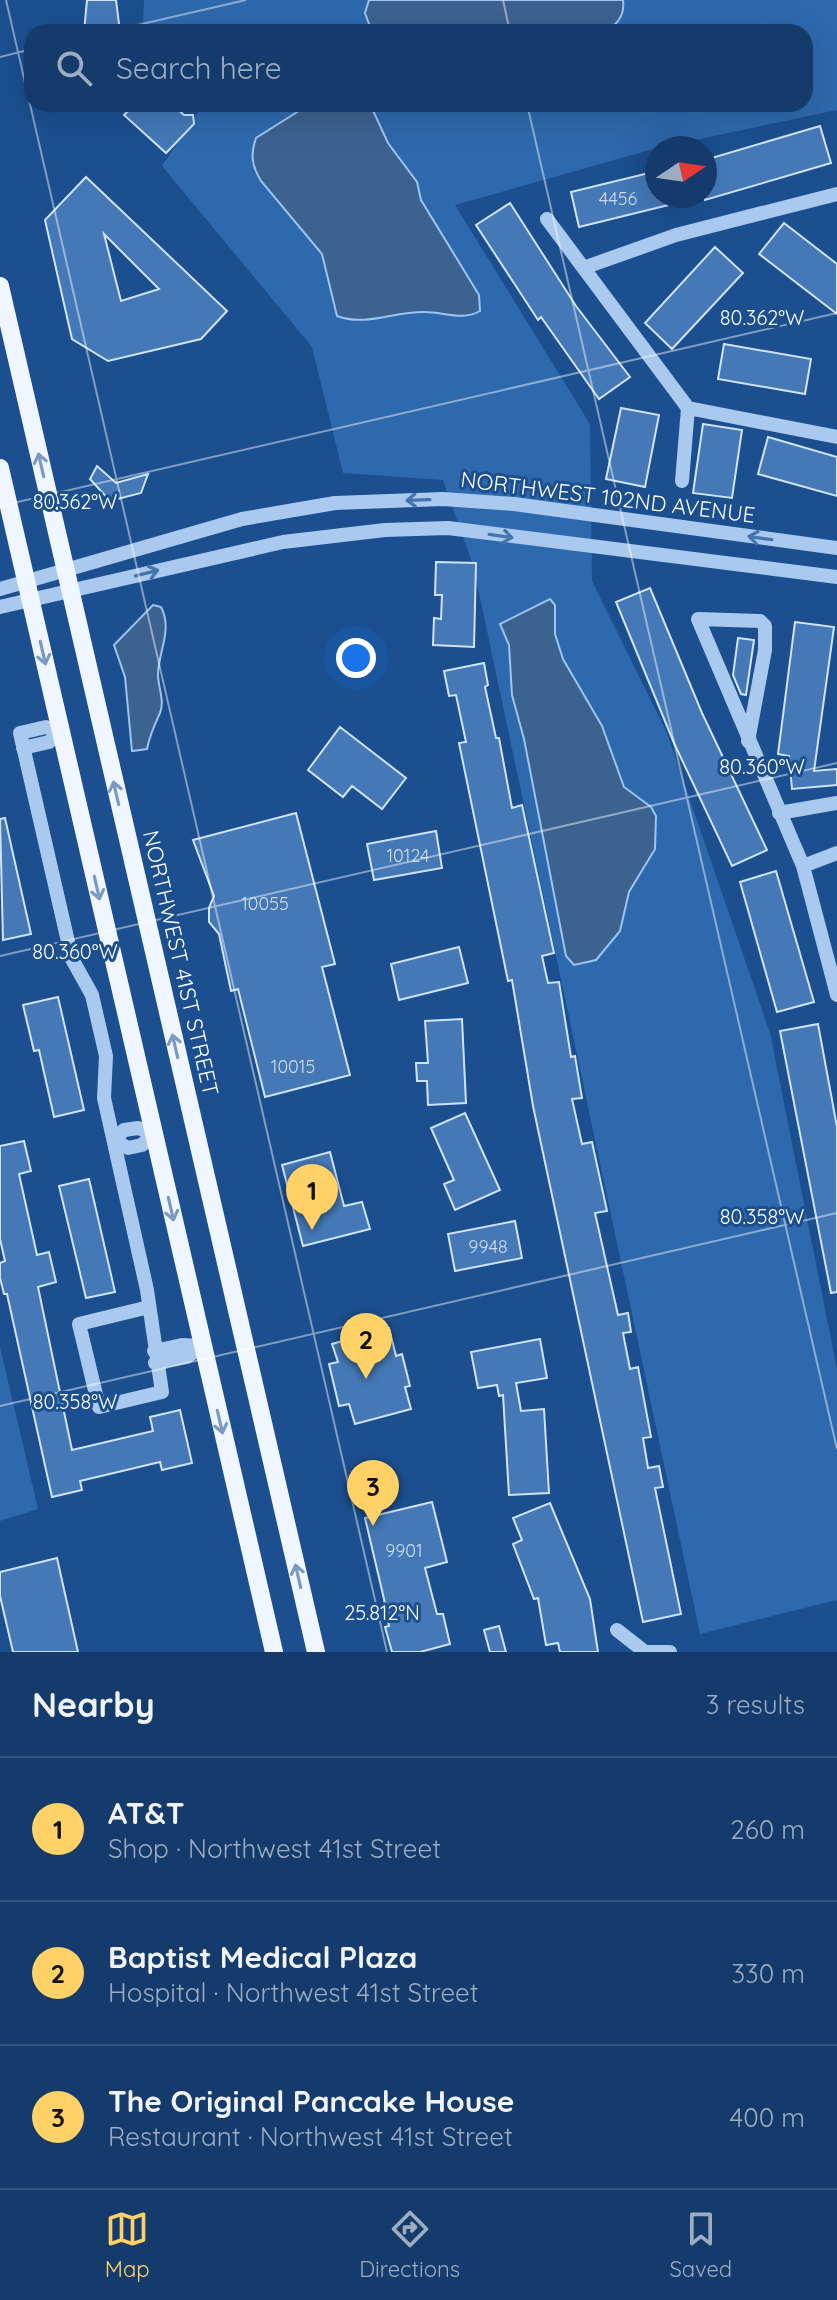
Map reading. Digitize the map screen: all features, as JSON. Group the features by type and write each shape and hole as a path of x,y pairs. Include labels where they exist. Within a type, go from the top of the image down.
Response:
{"main road":[{"name":"NORTHWEST 41ST STREET","path":"0,286 316,1652"},
{"path":"0,468 274,1652"}],"street":[{"path":"586,267 676,235 837,194"},
{"path":"547,219 586,267 609,304 688,408 837,437"},
{"path":"682,481 688,408"},
{"name":"NORTHWEST 102ND AVENUE","path":"0,607 66,568 277,511 335,503 443,499 514,504 837,548"},
{"name":"NORTHWEST 102ND AVENUE","path":"0,589 71,591 283,542 385,530 448,528 837,577"},
{"path":"748,741 765,650 765,626 760,621 698,619 748,741 803,866 837,995"},
{"path":"61,730 46,727 22,740 72,959 94,1000 106,1056 103,1092 149,1307 154,1357 162,1392 99,1407 79,1324 149,1307"},
{"path":"779,813 837,803"},
{"path":"803,866 837,853"},
{"path":"114,1140 128,1148 142,1145 154,1133"},
{"path":"154,1357 182,1345 203,1346"},
{"path":"617,1630 645,1652 670,1652"}],"shaded area":[{"path":"144,0 837,0 837,110 714,136 645,136 645,151 455,205 590,424 592,581 667,733 770,1033 837,1369 837,1600 700,1634 473,565 443,480 343,473 312,347 162,166 199,112 813,112 813,24 143,24"},
{"path":"369,0 623,0 623,10 616,24 369,24 365,13"},
{"path":"297,112 374,112 388,143 417,182 421,200 479,295 480,311 460,316 414,312 359,320 337,316 322,254 261,181 253,160 256,138"},
{"path":"550,599 555,605 555,634 563,659 602,726 624,787 651,807 656,816 655,849 629,892 620,931 596,960 574,965 566,956 524,739 512,695 509,645 500,624"},
{"path":"153,605 161,607 166,624 158,675 161,708 147,749 132,751 125,677 114,645"},
{"path":"0,1347 38,1509 0,1521"}],"building":[{"path":"87,0 116,0 119,24 85,24"},
{"path":"127,112 181,112 193,115 194,124 166,153 124,115"},
{"path":"820,126 831,163 717,196 717,156"},
{"path":"645,174 645,208 656,208 579,227 571,192"},
{"path":"86,177 227,311 201,339 108,361 72,339 45,220","holes":["104,234 159,289 121,301"]},
{"path":"510,203 576,306 630,377 599,399 541,317 538,320 476,225"},
{"path":"784,223 837,264 837,314 759,254"},
{"path":"715,247 743,273 672,349 645,323"},
{"path":"724,344 811,359 805,394 718,379"},
{"path":"621,408 659,415 645,487 606,479"},
{"path":"703,424 742,430 732,498 693,493"},
{"path":"768,437 837,457 837,496 758,474"},
{"path":"97,466 116,483 148,474 141,493 110,501 90,479"},
{"path":"436,562 476,563 474,647 433,645 434,618 441,619 442,595 435,595"},
{"path":"650,588 702,713 767,850 732,866 674,743 616,602"},
{"path":"795,622 834,627 814,771 837,769 837,785 792,789 789,756 778,754"},
{"path":"738,638 754,640 746,695 741,694 733,675"},
{"path":"484,663 488,685 485,687 496,738 499,738 512,808 522,805 554,953 542,956 548,983 559,982 571,1057 575,1056 582,1098 572,1099 582,1144 592,1142 607,1211 595,1213 618,1315 628,1313 631,1332 623,1333 630,1369 638,1367 651,1437 643,1438 648,1468 659,1466 663,1487 655,1488 681,1614 643,1622 533,1106 512,980 508,981 459,743 466,742 456,695 449,696 444,671"},
{"path":"340,727 406,778 382,809 352,786 343,797 308,770"},
{"path":"296,813 335,964 322,967 350,1075 265,1097 238,989 231,991 219,934 209,922 209,908 214,896 193,840"},
{"path":"5,818 31,934 3,940 0,819"},
{"path":"436,831 442,868 374,880 367,844"},
{"path":"776,871 814,1002 777,1012 740,882"},
{"path":"459,947 468,983 399,1000 391,964"},
{"path":"58,997 84,1110 54,1117 39,1050 34,1051 23,1005"},
{"path":"462,1019 466,1103 428,1105 427,1081 417,1081 416,1063 428,1063 425,1021"},
{"path":"818,1024 837,1127 837,1292 831,1293 780,1031"},
{"path":"465,1113 500,1190 455,1210 444,1184 454,1180 431,1128"},
{"path":"24,1141 31,1171 19,1174 37,1255 49,1252 56,1282 38,1287 72,1450 153,1431 150,1417 180,1410 192,1463 162,1470 160,1462 80,1481 82,1490 52,1497 7,1294 4,1294 0,1278 0,1263 5,1261 0,1239 0,1146"},
{"path":"330,1152 344,1206 362,1202 370,1229 303,1246 282,1165"},
{"path":"89,1179 115,1292 86,1298 59,1186"},
{"path":"515,1221 522,1258 455,1271 448,1234"},
{"path":"389,1328 396,1356 402,1354 410,1386 405,1387 411,1409 355,1424 349,1404 339,1406 329,1364 338,1362 332,1344"},
{"path":"540,1339 547,1378 516,1383 521,1411 544,1409 549,1493 509,1495 503,1395 499,1396 497,1385 478,1388 471,1352"},
{"path":"432,1502 447,1562 425,1568 437,1614 443,1614 450,1644 420,1652 392,1652 385,1627 389,1626 384,1599 365,1518"},
{"path":"550,1503 590,1599 598,1652 560,1652 558,1643 546,1645 538,1598 534,1599 513,1544 522,1540 513,1518"},
{"path":"57,1558 78,1652 13,1652 0,1596 0,1572"},
{"path":"499,1626 506,1652 490,1652 484,1630"}],"place":[{"name":"AT&T","path":"312,1230"},
{"name":"Baptist Medical Plaza","path":"366,1379"},
{"name":"The Original Pancake House","path":"373,1526"}]}
